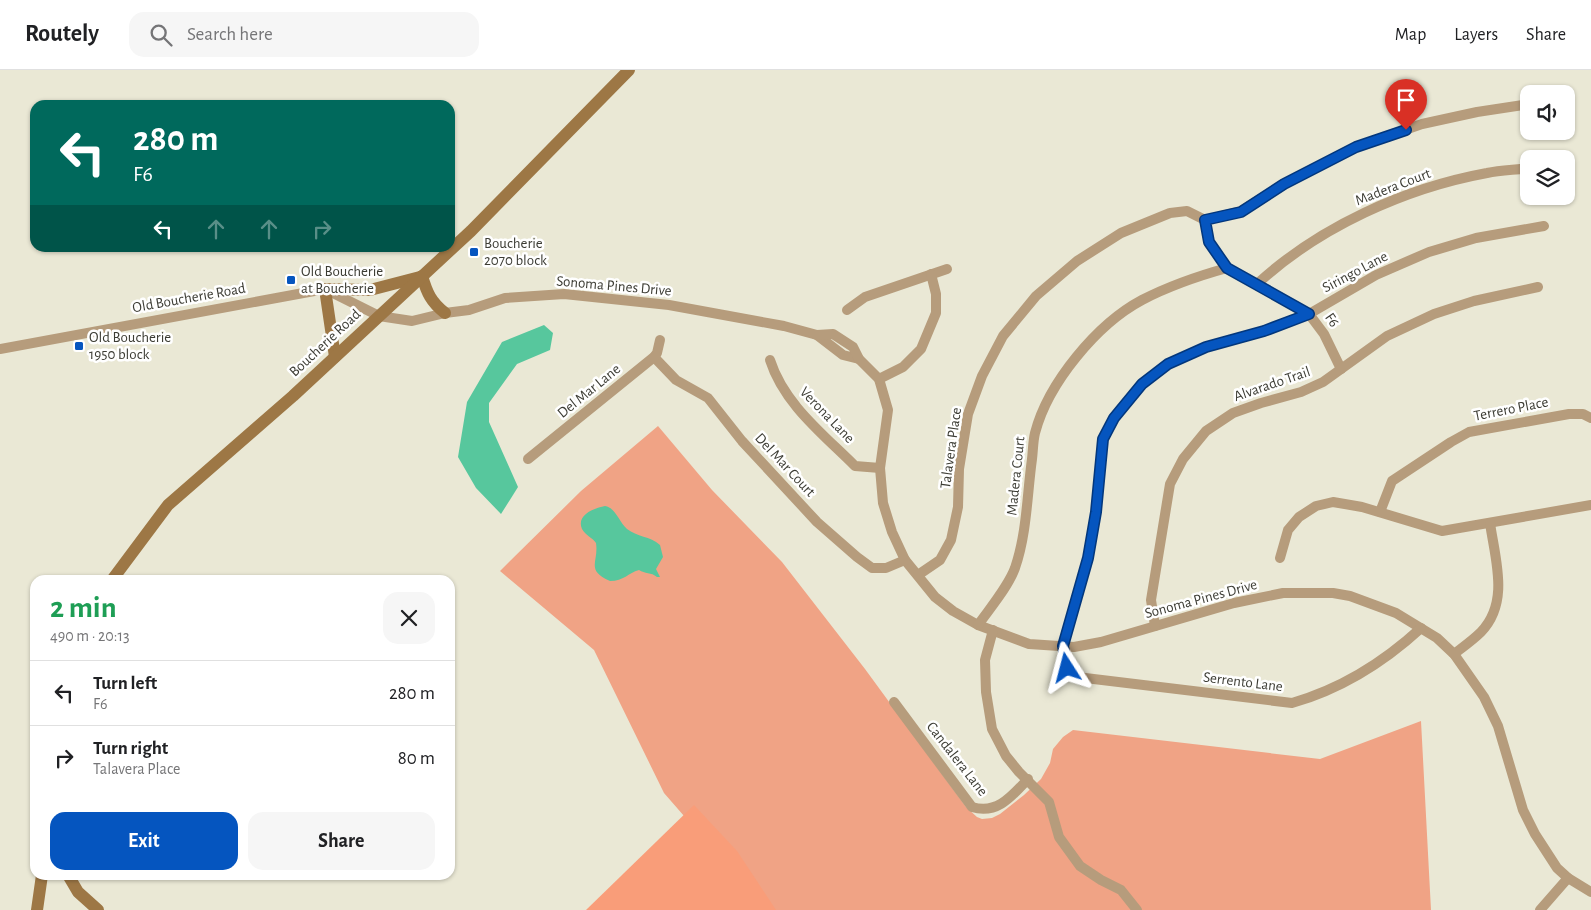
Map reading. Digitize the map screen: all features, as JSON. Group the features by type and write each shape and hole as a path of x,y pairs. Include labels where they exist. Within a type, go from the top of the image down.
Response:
{"main road":[{"name":"Boucherie Road","path":"455,246 629,70"},
{"name":"Boucherie Road","path":"116,575 168,505 293,396 448,252"},
{"path":"335,356 325,289 370,290 422,276 426,292 434,305 445,313"},
{"path":"37,910 41,880"},
{"path":"71,880 78,892 98,910"}],"street":[{"path":"1205,220 1241,212 1284,184 1356,147 1422,124 1477,112 1520,105"},
{"name":"Madera Court","path":"1257,284 1279,264 1317,238 1372,208 1426,188 1487,173 1520,169"},
{"name":"Talavera Place","path":"918,575 940,560 951,540 958,506 959,469 968,414 982,376 1003,336 1036,296 1077,261 1121,233 1170,214 1187,211 1205,220"},
{"name":"F6","path":"1205,220 1209,242 1227,268 1309,314 1324,334 1341,369"},
{"name":"Siringo Lane","path":"1063,646 1088,558 1096,512 1103,439 1114,418 1142,384 1168,364 1206,347 1264,331 1309,314 1376,275 1429,252 1476,238 1544,226"},
{"name":"Madera Court","path":"978,625 1015,569 1026,522 1035,433 1052,391 1075,358 1107,325 1141,301 1192,278 1227,268"},
{"path":"848,310 865,297 946,269"},
{"path":"878,379 903,367 921,349 936,313 936,294 930,274"},
{"name":"Alvarado Trail","path":"1155,626 1151,600 1170,484 1183,459 1206,431 1233,413 1261,402 1301,392 1323,382 1387,336 1434,314 1474,300 1538,287"},
{"path":"325,289 378,316"},
{"name":"Old Boucherie Road","path":"0,348 325,289"},
{"name":"Sonoma Pines Drive","path":"378,316 412,321 445,313 469,310 505,298 564,294 668,305 784,326 817,335 833,334 853,347 859,359 878,379 888,410 880,468 884,503 892,532 905,560 935,597 953,612 978,625 1029,644 1074,647 1101,642 1234,603 1283,593 1333,593 1350,596 1396,613 1437,638 1454,654 1484,697 1498,726 1523,810 1535,834 1557,868 1568,878 1591,892"},
{"path":"654,357 660,340"},
{"name":"Del Mar Lane","path":"528,459 654,357"},
{"name":"Del Mar Court","path":"654,357 676,380 708,398 742,441 805,509 856,557 872,568 886,568 905,560"},
{"name":"Verona Lane","path":"770,360 774,374 790,400 855,466 880,468"},
{"name":"Terrero Place","path":"1380,512 1392,482 1469,432 1569,414 1583,414 1591,418"},
{"path":"1280,558 1288,530 1299,517 1316,506 1333,502 1362,507 1442,531 1591,505"},
{"path":"1454,654 1482,630 1496,608 1499,589 1490,523"},
{"name":"Serrento Lane","path":"1063,646 1067,668 1077,677 1292,703 1343,684 1398,650 1421,628"},
{"path":"993,630 985,660 986,692 992,729 1006,756 1049,802 1059,837 1080,866 1121,890 1137,910"},
{"name":"Candalera Lane","path":"894,702 972,807 982,810 997,807 1010,798 1028,779"},
{"path":"1540,910 1568,878"}],"shaded area":[{"path":"544,325 553,333 550,350 517,364 489,403 489,422 518,487 501,514 476,488 458,457 467,402 502,342"},
{"path":"658,426 712,490 782,562 865,669 966,807 977,817 982,819 992,818 1024,795 1041,779 1050,763 1053,749 1063,737 1073,730 1320,759 1421,721 1431,910 762,910 752,894 664,793 594,650 500,571 581,491"},
{"path":"605,506 615,512 627,529 660,545 663,557 656,569 660,577 639,570 619,580 610,581 598,573 595,569 596,543 583,531 581,524 587,513"},
{"path":"694,805 737,851 776,910 586,910"}],"place":[{"name":"Boucherie 2070 block","path":"474,252"},
{"name":"Old Boucherie at Boucherie","path":"291,280"},
{"name":"Old Boucherie 1950 block","path":"79,346"}],"route":[{"path":"1067,668 1063,646 1088,558 1096,512 1103,439 1114,418 1142,384 1168,364 1206,347 1264,331 1309,314 1227,268 1209,242 1205,220 1241,212 1284,184 1356,147 1406,130"}]}
